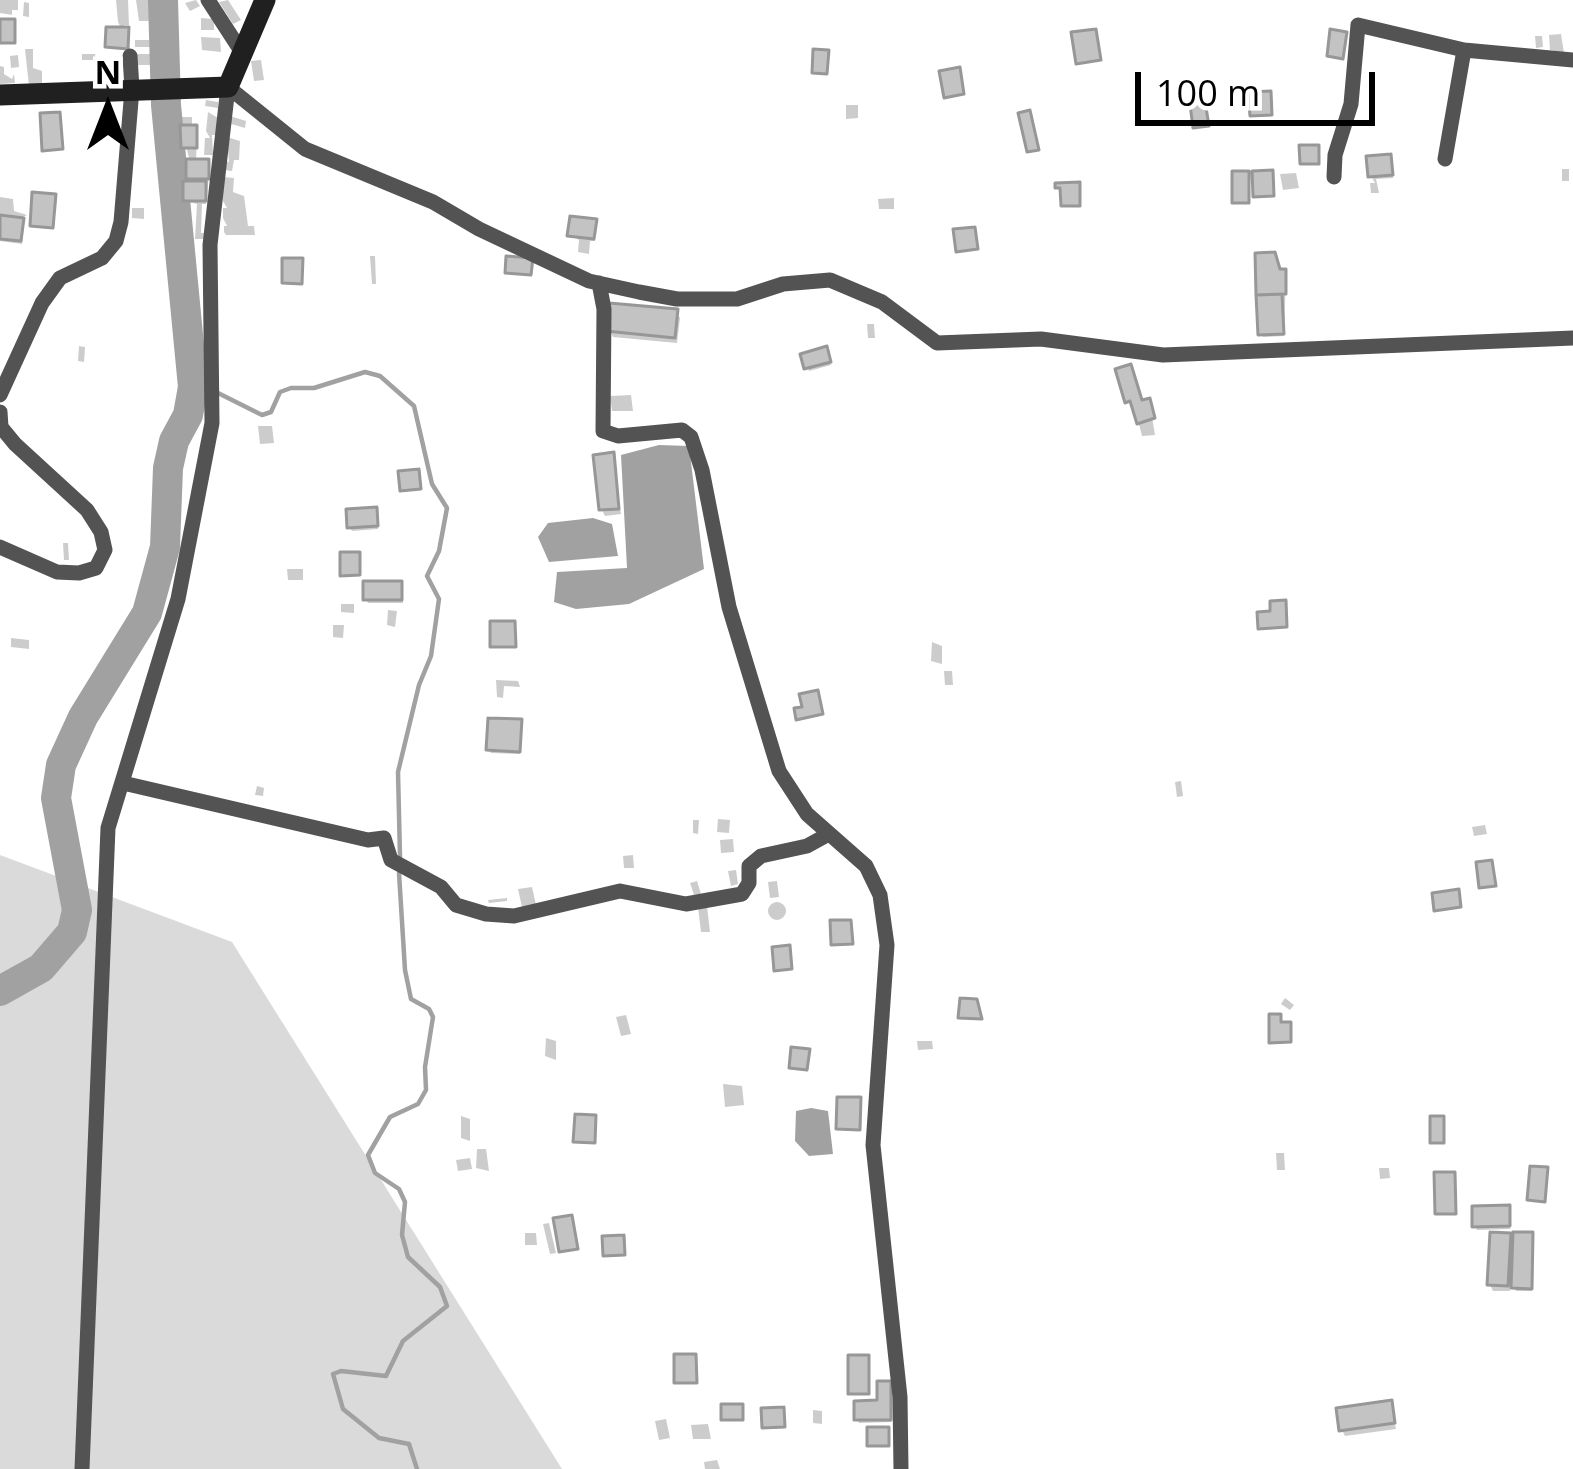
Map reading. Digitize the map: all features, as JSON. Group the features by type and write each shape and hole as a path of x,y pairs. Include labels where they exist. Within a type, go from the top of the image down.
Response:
{"street":[{"path":"208,0 241,51"},
{"path":"82,1469 108,828 178,599 212,423 210,245 228,87 266,0"},
{"path":"1334,177 1351,104 1358,25 1465,50 1573,60"},
{"path":"1445,159 1465,50"},
{"path":"0,395 42,303 60,278 102,258 116,241 142,89 130,56"},
{"path":"0,95 228,87 304,149 433,202 479,229 599,283 677,298 737,299 783,284 830,280 882,302 937,343 1040,339 1163,356 1573,338"},
{"path":"599,283 604,309 603,431 618,436 682,430 691,437 729,607 779,771 807,814 866,866 880,895 887,945 873,1145 900,1397 901,1469"},
{"path":"0,412 1,427 15,444 87,510 101,532 105,550 96,568 79,573 57,572 0,547"},
{"path":"123,783 368,840 384,838 392,860 441,887 457,905 486,914 514,916 620,891 686,904 742,894 749,884 749,866 761,856 807,846 827,835"}],"shaded area":[{"path":"659,445 689,446 704,569 629,604 576,609 554,602 557,572 627,568 621,455"},
{"path":"593,518 612,524 618,556 549,562 538,537 548,523"},
{"path":"0,855 232,942 562,1469 0,1469"},
{"path":"796,1111 828,1111 833,1154 809,1156 795,1141"}],"building":[{"path":"0,19 15,19 15,43 0,43"},
{"path":"106,27 129,27 128,49 105,47"},
{"path":"1096,29 1101,60 1076,64 1071,32"},
{"path":"1330,29 1347,32 1343,59 1327,56"},
{"path":"813,49 829,50 827,74 812,73"},
{"path":"960,67 964,94 944,98 939,71"},
{"path":"1271,91 1272,115 1250,116 1248,92"},
{"path":"1205,101 1209,126 1193,128 1190,104"},
{"path":"1030,110 1039,150 1027,152 1018,113"},
{"path":"60,112 63,149 42,151 40,113"},
{"path":"180,125 197,125 197,148 181,148"},
{"path":"1299,145 1319,145 1319,164 1300,164"},
{"path":"1391,154 1393,175 1368,177 1366,156"},
{"path":"186,159 209,159 209,179 186,179"},
{"path":"1273,170 1274,196 1253,197 1252,171"},
{"path":"1232,171 1249,171 1249,203 1232,203"},
{"path":"183,181 206,181 206,201 183,201"},
{"path":"1080,182 1080,206 1061,206 1055,183"},
{"path":"32,192 56,194 53,228 30,226"},
{"path":"0,215 24,218 21,241 0,239"},
{"path":"570,216 597,219 594,239 567,236"},
{"path":"975,227 978,249 956,252 953,229"},
{"path":"1275,252 1280,269 1286,269 1286,294 1256,295 1255,253"},
{"path":"506,256 533,258 531,275 505,273"},
{"path":"282,258 303,258 302,284 282,283"},
{"path":"1282,294 1284,334 1258,335 1256,295"},
{"path":"609,303 678,309 675,338 606,331"},
{"path":"827,346 831,362 804,369 800,354"},
{"path":"1131,364 1142,400 1150,398 1155,418 1137,424 1115,369"},
{"path":"614,452 619,509 599,510 593,455"},
{"path":"419,469 421,489 400,491 398,471"},
{"path":"377,507 378,526 347,528 346,509"},
{"path":"340,552 360,552 360,575 340,576"},
{"path":"363,581 402,581 402,600 363,600"},
{"path":"1286,600 1287,627 1258,629 1257,612 1270,611 1270,601"},
{"path":"490,621 515,621 516,647 490,647"},
{"path":"818,690 823,714 796,720 794,708 802,707 799,694"},
{"path":"488,718 522,719 520,752 486,750"},
{"path":"1492,860 1496,886 1479,888 1476,862"},
{"path":"1459,889 1461,907 1434,911 1432,893"},
{"path":"830,920 851,920 853,944 831,945"},
{"path":"790,945 792,969 774,971 772,947"},
{"path":"960,998 977,999 982,1019 958,1018"},
{"path":"1269,1014 1281,1014 1281,1022 1291,1022 1291,1042 1269,1043"},
{"path":"791,1047 810,1049 807,1070 789,1068"},
{"path":"837,1097 861,1097 860,1130 836,1129"},
{"path":"575,1114 596,1115 595,1143 573,1142"},
{"path":"1430,1116 1444,1116 1444,1143 1430,1143"},
{"path":"1530,1166 1548,1167 1545,1202 1527,1200"},
{"path":"1434,1172 1455,1172 1456,1214 1435,1214"},
{"path":"1510,1205 1510,1226 1472,1227 1472,1206"},
{"path":"572,1215 578,1249 559,1252 553,1218"},
{"path":"1490,1232 1511,1233 1508,1286 1487,1285"},
{"path":"1513,1232 1533,1232 1532,1289 1511,1288"},
{"path":"624,1235 625,1255 603,1256 602,1236"},
{"path":"674,1354 696,1354 697,1383 674,1383"},
{"path":"848,1355 869,1355 869,1394 848,1394"},
{"path":"877,1381 891,1381 891,1420 854,1420 854,1401 877,1400"},
{"path":"1392,1400 1395,1423 1339,1431 1336,1408"},
{"path":"721,1404 743,1404 743,1420 721,1420"},
{"path":"784,1407 785,1427 762,1428 761,1408"},
{"path":"867,1427 889,1427 889,1446 867,1446"}],"waterway":[{"path":"0,991 41,968 72,932 77,910 56,798 61,765 83,717 147,613 165,547 168,468 193,387 166,105 163,0"},
{"path":"216,392 262,415 271,412 280,392 314,388 365,372 380,376 414,406 432,484 447,508 439,551 427,576 439,599 431,656 419,685 398,772 400,857"},
{"path":"399,873 411,999 429,1009 433,1017 426,1090 418,1104 390,1117 368,1155 375,1173 399,1189 405,1202 402,1235 408,1257 440,1287 447,1306 403,1341 386,1376 333,1374 343,1409 379,1438 409,1444 417,1469"}]}
